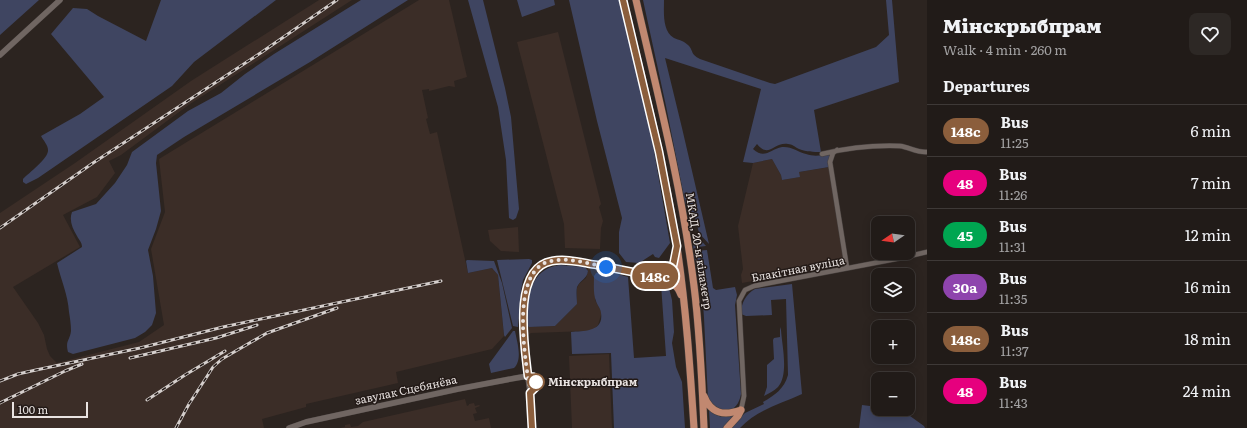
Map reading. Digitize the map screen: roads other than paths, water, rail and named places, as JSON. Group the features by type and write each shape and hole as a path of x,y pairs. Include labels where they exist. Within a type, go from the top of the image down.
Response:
{"highway":[{"name":"МКАД, 20-ы кіламетр","path":"623,0 662,167 677,246 690,354 694,428"},
{"name":"МКАД, 20-ы кіламетр","path":"636,0 680,199 686,234 699,332 704,428"},
{"path":"658,277 672,268 677,246"},
{"path":"658,277 674,283 679,291 685,308"},
{"path":"702,391 709,406 718,412 728,414 741,410"},
{"path":"727,428 738,416 741,410"}],"street":[{"path":"0,55 60,0"},
{"path":"822,154 837,150 902,146 914,151 927,152"},
{"path":"837,150 833,153 830,162 847,268"},
{"name":"Блакітная вуліца","path":"741,410 744,396 739,301 745,290 754,286 927,252"},
{"path":"532,428 530,393 523,332 524,304 530,279 536,269 542,264 551,261 575,261 658,277"},
{"name":"завулак Сцебянёва","path":"289,428 306,422 405,400 528,376"}],"railway":[{"path":"0,228 93,163 262,52 337,0"},
{"path":"0,381 18,374 140,348 223,327 441,281"},
{"path":"176,428 189,404 213,367 222,359 267,333 337,308"},
{"path":"130,358 216,338 257,325"},
{"path":"147,400 225,351"},
{"path":"0,403 82,364"}],"place":[{"name":"Мінскрыбпрам","path":"536,382"}]}
